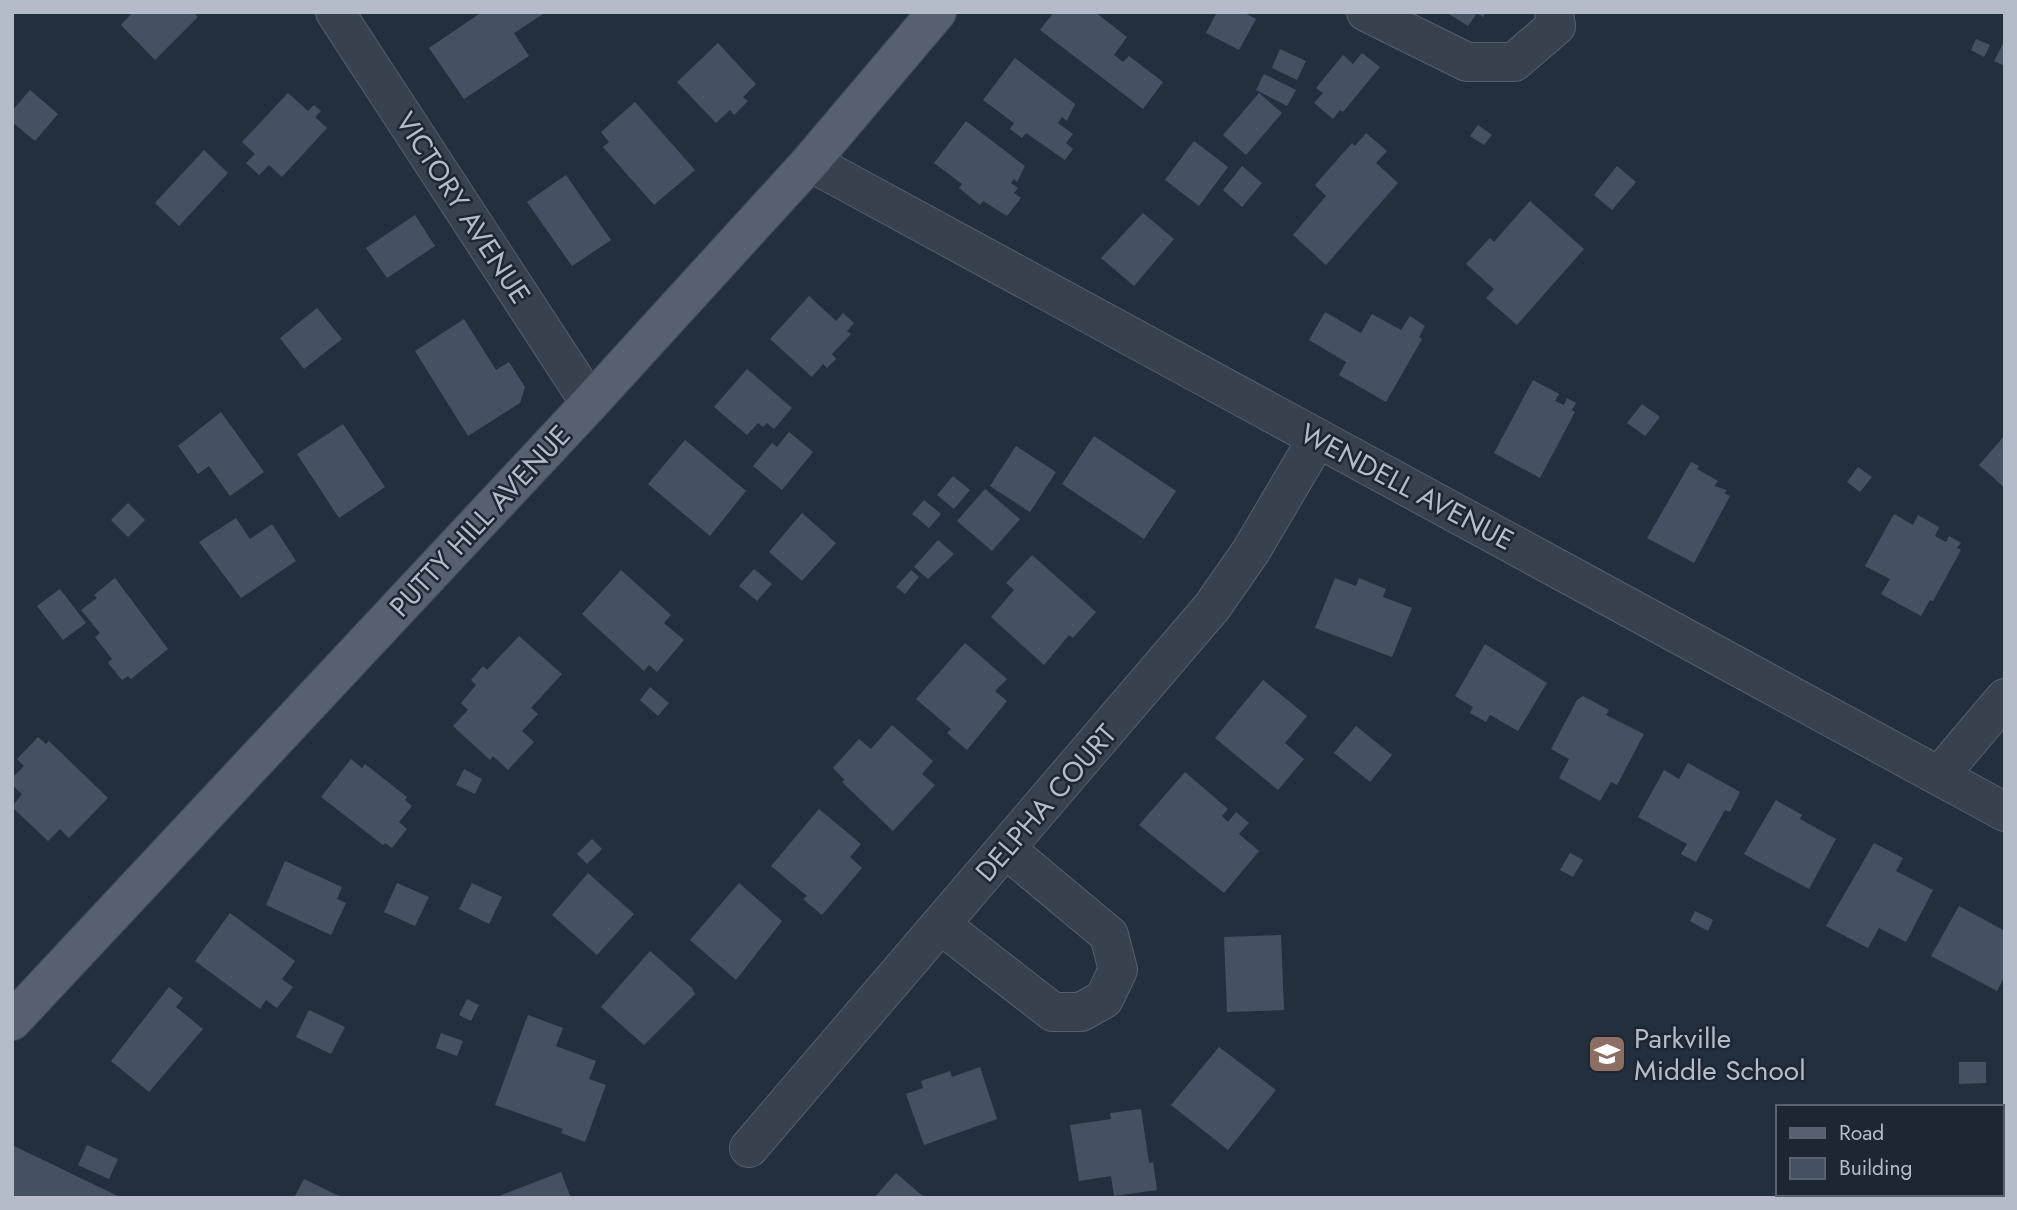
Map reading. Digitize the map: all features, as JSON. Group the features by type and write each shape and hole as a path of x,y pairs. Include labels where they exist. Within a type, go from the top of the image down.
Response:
{"main road":[{"name":"PUTTY HILL AVENUE","path":"12,1021 590,403 810,162 937,12"}],"street":[{"name":"VICTORY AVENUE","path":"335,12 590,403"},
{"path":"1366,12 1467,62 1514,62 1556,26 1554,12"},
{"name":"WENDELL AVENUE","path":"810,162 2005,812"},
{"name":"DELPHA COURT","path":"749,1148 1212,607 1251,551 1317,439"},
{"path":"1939,776 2005,698"},
{"path":"941,925 1053,1012 1081,1012 1104,999 1118,970 1109,935 1006,849"}],"building":[{"path":"133,12 193,12 198,17 155,60 121,25"},
{"path":"482,12 546,12 514,33 529,56 464,99 429,48"},
{"path":"1054,12 1095,12 1127,37 1114,55 1123,62 1129,56 1163,82 1143,109 1040,30"},
{"path":"1217,12 1243,12 1256,19 1239,50 1206,33"},
{"path":"1446,12 1486,12 1483,17 1477,13 1468,26"},
{"path":"1976,39 1990,45 1984,57 1971,50"},
{"path":"2005,40 2005,66 1994,61"},
{"path":"718,43 756,84 743,97 748,101 734,115 730,110 716,123 677,82"},
{"path":"1280,49 1306,61 1297,80 1272,68"},
{"path":"1362,53 1380,67 1343,112 1340,110 1333,119 1314,103 1323,93 1316,88 1343,55 1353,64"},
{"path":"1015,58 1075,104 1067,121 1062,117 1058,123 1073,134 1066,143 1073,149 1065,160 1026,133 1022,138 1010,129 1014,123 983,100"},
{"path":"1264,74 1296,90 1287,106 1256,90"},
{"path":"30,90 58,114 35,141 12,122 12,111"},
{"path":"288,93 308,111 314,105 321,111 315,117 327,128 282,177 269,165 259,175 246,163 255,154 242,142"},
{"path":"1259,93 1282,113 1246,155 1223,135"},
{"path":"635,102 695,170 654,205 603,147 609,142 601,132"},
{"path":"966,121 1025,166 1017,182 1014,179 1011,183 1018,188 1014,193 1021,198 1007,216 983,201 980,205 959,188 962,184 934,163"},
{"path":"1478,125 1492,135 1484,145 1470,136"},
{"path":"1366,133 1387,151 1376,163 1398,183 1326,265 1293,235 1326,196 1315,185 1352,143 1355,146"},
{"path":"1194,141 1228,167 1199,206 1165,180"},
{"path":"204,150 228,173 179,226 155,203"},
{"path":"1242,166 1262,183 1242,207 1223,190"},
{"path":"1617,166 1636,182 1612,210 1594,195"},
{"path":"566,175 611,240 572,266 527,202"},
{"path":"1530,201 1584,249 1517,325 1486,298 1494,289 1466,264 1490,238 1494,242"},
{"path":"1143,213 1174,239 1134,286 1101,258"},
{"path":"415,215 435,246 387,278 366,248"},
{"path":"809,296 836,321 843,313 854,323 847,331 851,334 832,354 836,359 827,368 823,364 812,377 770,339"},
{"path":"317,308 342,339 304,369 280,338"},
{"path":"1325,312 1361,333 1372,314 1401,330 1410,316 1425,326 1419,337 1422,339 1386,402 1339,375 1346,362 1309,340"},
{"path":"464,319 496,370 509,362 525,387 520,403 468,436 415,351"},
{"path":"747,369 792,408 774,429 767,423 763,427 758,423 747,435 714,407"},
{"path":"1533,380 1559,394 1555,401 1564,405 1567,398 1576,403 1572,410 1575,412 1540,478 1494,453"},
{"path":"1642,404 1660,417 1645,436 1627,423"},
{"path":"221,412 264,472 230,496 209,466 198,474 178,446"},
{"path":"343,424 385,487 339,518 297,454"},
{"path":"789,432 813,452 782,490 753,466 772,443 777,447"},
{"path":"2005,435 2005,488 1979,465"},
{"path":"1094,436 1176,491 1144,539 1062,484"},
{"path":"685,440 746,491 710,536 648,484"},
{"path":"1016,446 1056,472 1030,512 990,486"},
{"path":"1691,462 1699,466 1697,469 1718,481 1714,486 1727,490 1724,493 1730,496 1694,563 1647,538"},
{"path":"1858,467 1872,477 1860,492 1847,482"},
{"path":"953,476 970,490 954,509 937,495"},
{"path":"985,489 1020,519 992,551 957,521"},
{"path":"924,500 941,514 929,528 912,514"},
{"path":"128,503 145,520 128,537 111,520"},
{"path":"802,513 836,543 802,581 769,552"},
{"path":"1894,514 1913,525 1918,515 1939,527 1935,536 1946,542 1949,536 1961,543 1957,548 1961,550 1933,601 1930,600 1921,616 1881,594 1890,579 1865,566"},
{"path":"236,518 250,539 272,524 296,561 241,598 199,542"},
{"path":"938,540 954,554 928,579 914,567"},
{"path":"1032,555 1096,612 1073,638 1069,635 1044,665 991,617 1014,590 1006,583"},
{"path":"754,569 772,584 757,601 739,586"},
{"path":"621,570 671,615 664,623 684,640 657,672 649,665 644,671 582,614"},
{"path":"911,570 919,577 905,594 896,587"},
{"path":"115,578 168,649 131,679 128,676 122,680 108,663 112,659 95,637 100,633 81,610 97,598 94,595"},
{"path":"1335,578 1356,586 1359,578 1386,589 1383,597 1412,608 1392,657 1315,628"},
{"path":"60,589 86,623 63,640 37,606"},
{"path":"519,636 562,674 531,708 538,714 522,731 534,742 508,770 493,756 490,760 453,726 468,710 461,703 476,685 471,680 483,666 487,670"},
{"path":"965,643 1007,679 995,691 1007,701 967,750 947,733 951,729 916,699"},
{"path":"1485,644 1547,683 1518,731 1490,715 1486,722 1470,713 1473,707 1455,696"},
{"path":"1263,680 1307,716 1285,743 1304,759 1278,790 1215,738"},
{"path":"650,687 669,703 658,716 640,700"},
{"path":"1583,696 1609,710 1606,715 1644,734 1617,785 1611,782 1600,801 1559,778 1569,759 1551,749 1577,700"},
{"path":"892,725 933,761 922,774 935,785 893,831 842,782 845,780 833,768 859,739 871,749"},
{"path":"1356,726 1392,755 1370,782 1334,753"},
{"path":"38,737 46,744 49,741 108,798 69,838 60,829 48,841 12,807 22,794 12,785 12,778 24,766 17,759"},
{"path":"351,759 362,768 365,764 407,797 405,800 412,806 399,822 407,829 392,848 385,843 383,845 321,797"},
{"path":"1688,763 1740,792 1730,812 1725,810 1696,862 1681,854 1687,844 1638,817 1664,770 1679,779"},
{"path":"464,769 482,779 475,794 456,785"},
{"path":"1185,772 1228,809 1222,816 1228,822 1236,812 1249,823 1239,834 1259,851 1224,893 1139,825"},
{"path":"1776,800 1802,815 1800,819 1836,839 1809,889 1744,854"},
{"path":"819,809 861,844 850,857 862,868 822,915 803,899 807,896 771,866"},
{"path":"592,839 602,849 587,864 577,854"},
{"path":"1874,843 1903,858 1896,871 1933,890 1906,942 1879,928 1868,948 1826,926"},
{"path":"1570,853 1583,860 1573,877 1560,870"},
{"path":"285,861 342,887 337,899 346,903 331,935 266,905"},
{"path":"588,873 634,914 597,955 552,915"},
{"path":"397,883 429,897 415,926 384,912"},
{"path":"472,883 502,897 489,924 459,909"},
{"path":"739,883 782,921 736,980 690,940"},
{"path":"1959,906 2005,931 2005,976 1997,991 1931,956"},
{"path":"1695,911 1713,920 1708,931 1690,921"},
{"path":"230,913 295,961 282,979 293,987 277,1008 266,1000 260,1009 195,961"},
{"path":"1281,935 1284,1010 1227,1012 1224,937"},
{"path":"650,951 692,988 695,994 644,1045 601,1007"},
{"path":"169,987 183,998 176,1007 203,1029 149,1092 111,1061"},
{"path":"467,999 479,1005 471,1021 459,1015"},
{"path":"309,1010 345,1027 331,1054 296,1037"},
{"path":"528,1015 563,1028 556,1046 596,1061 589,1079 606,1085 585,1142 561,1133 563,1129 495,1105"},
{"path":"441,1033 463,1041 457,1056 436,1048"},
{"path":"1219,1047 1276,1090 1228,1150 1171,1105"},
{"path":"1959,1062 1986,1062 1986,1083 1959,1084"},
{"path":"980,1067 997,1119 924,1145 906,1094 923,1088 921,1081 950,1071 952,1077"},
{"path":"1141,1109 1149,1163 1153,1162 1157,1190 1114,1196 1111,1176 1079,1181 1070,1125 1111,1119 1110,1113"},
{"path":"12,1145 122,1198 12,1198"},
{"path":"87,1145 118,1159 109,1179 78,1165"},
{"path":"561,1172 571,1198 494,1198"},
{"path":"896,1173 925,1198 874,1198"},
{"path":"304,1179 343,1198 294,1198"}],"place":[{"name":"Parkville Middle School","path":"1607,1054"}]}
